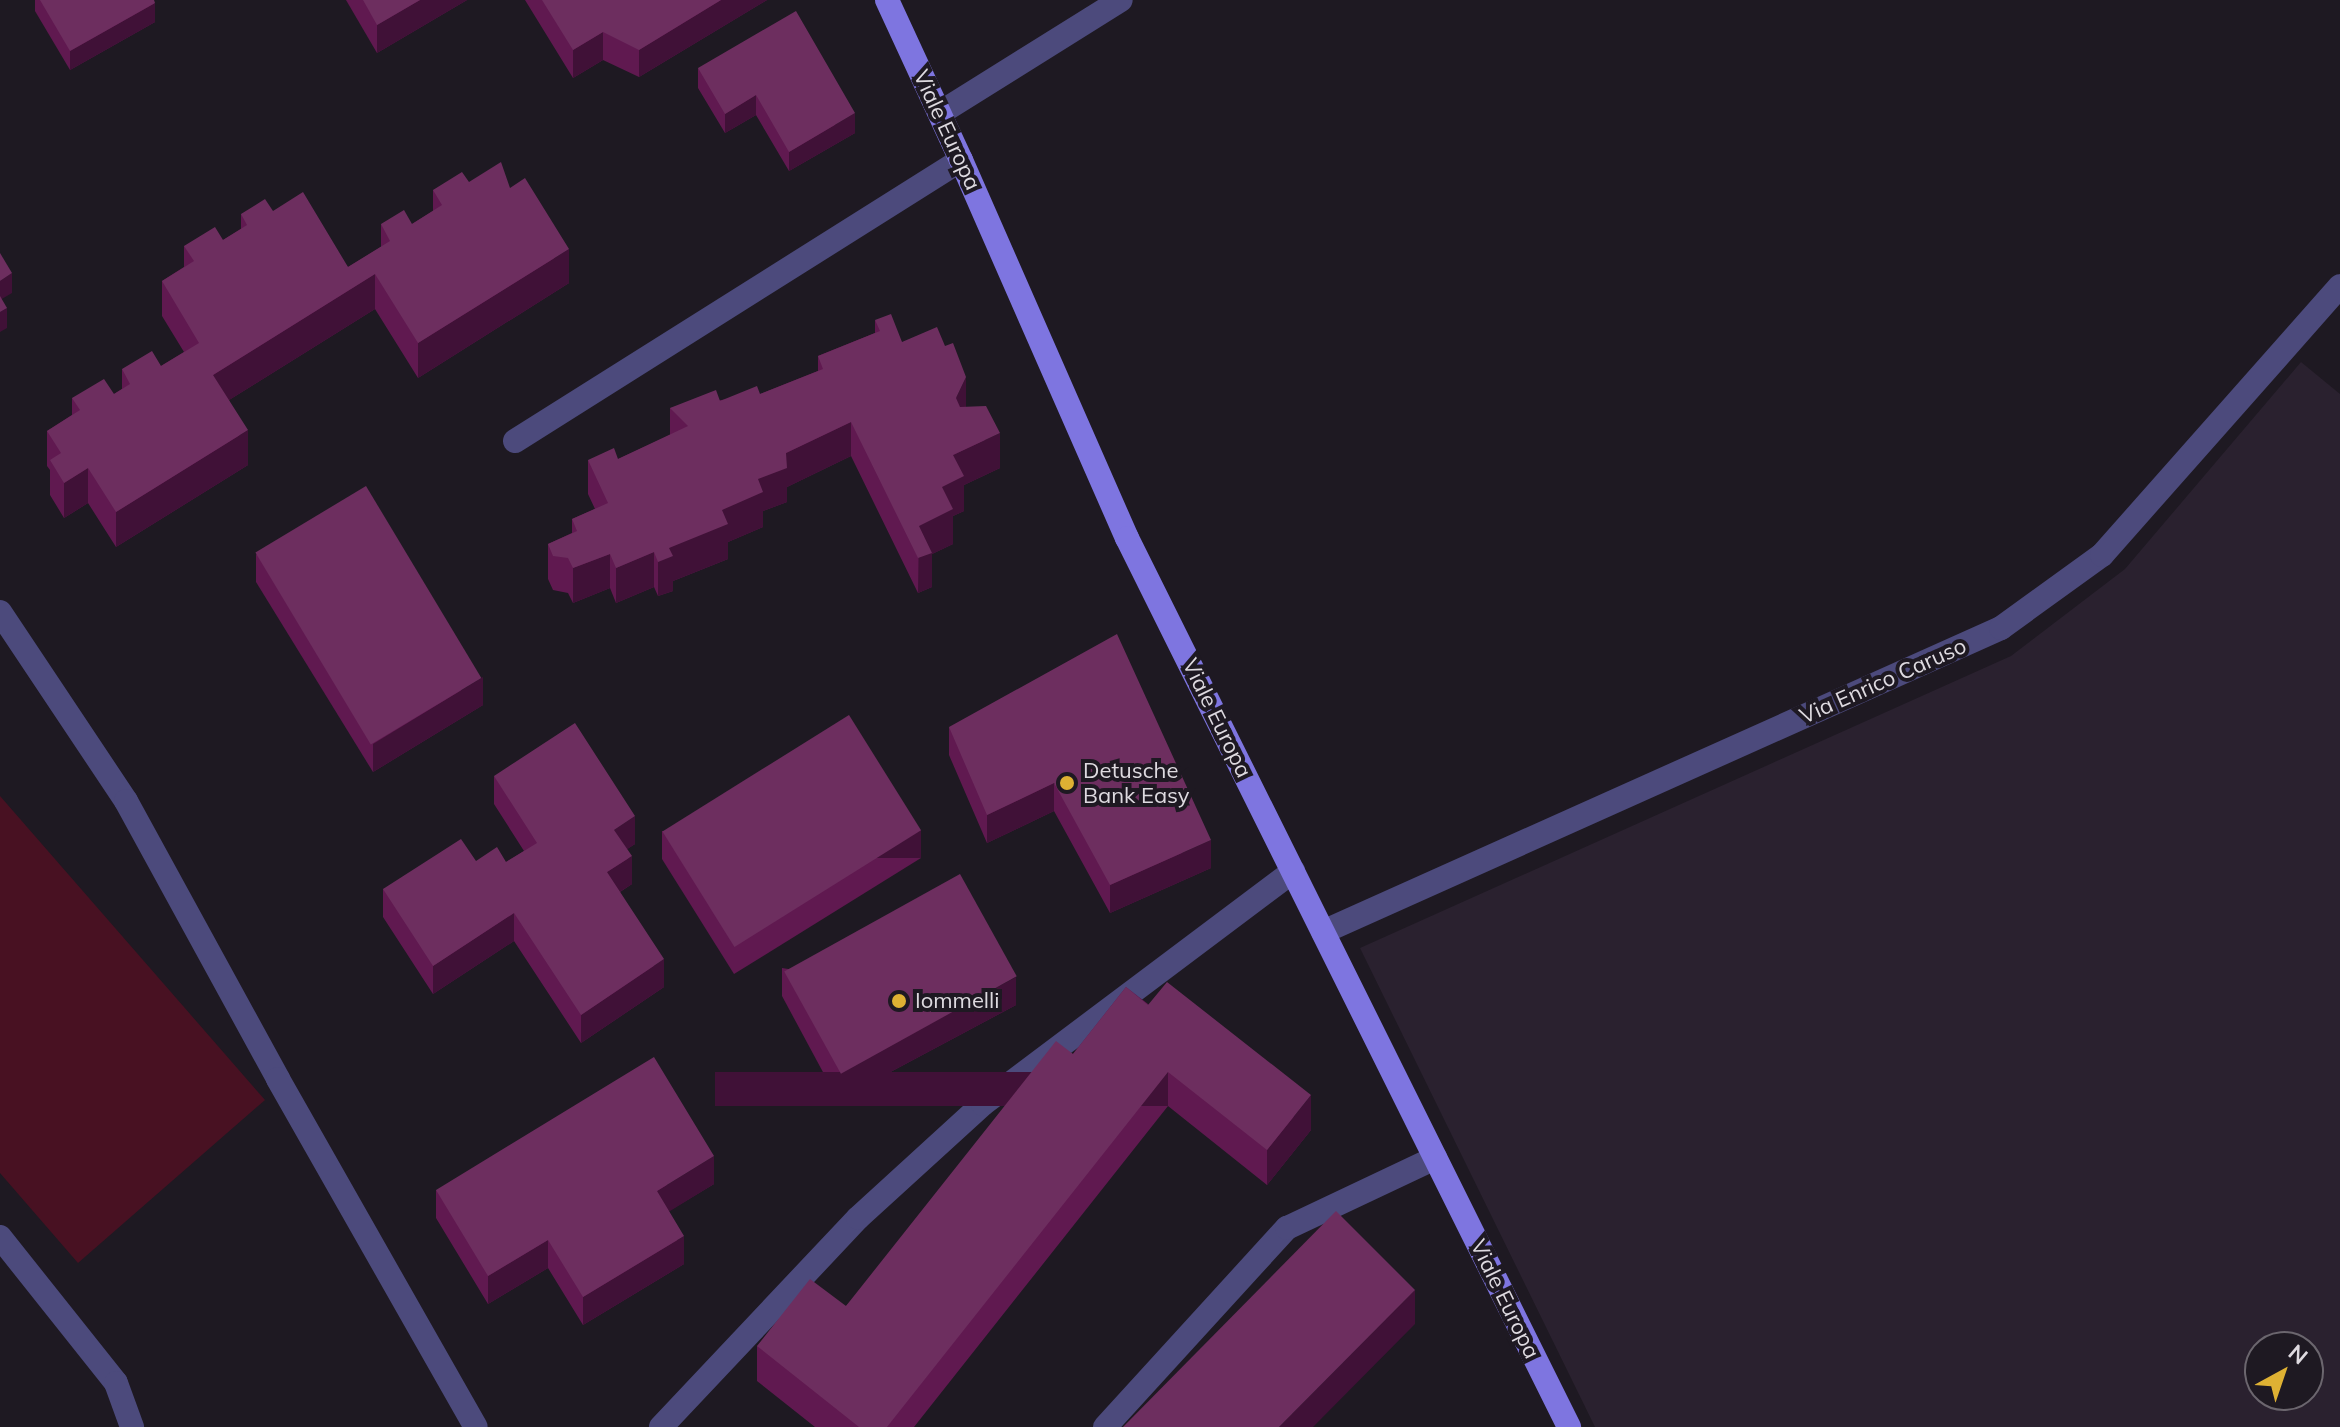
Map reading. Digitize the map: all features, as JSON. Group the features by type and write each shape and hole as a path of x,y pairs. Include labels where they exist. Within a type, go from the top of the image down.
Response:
{"main road":[{"name":"Viale Europa","path":"887,0 1127,538 1569,1427"}],"street":[{"path":"940,113 1121,0"},
{"path":"515,441 961,160"},
{"name":"Via Enrico Caruso","path":"1323,932 2001,628 2102,555 2340,286"},
{"path":"0,612 126,801 278,1079 476,1427"},
{"path":"661,1427 858,1218 983,1104 1293,871"},
{"path":"1105,1427 1287,1228 1435,1158"},
{"path":"0,1237 116,1383 132,1427"}],"shaded area":[{"path":"2301,362 2340,394 2340,1427 1595,1427 1360,948 2011,656 2125,569"},
{"path":"0,796 265,1100 78,1263 0,1173"}],"building":[{"path":"40,0 154,0 155,3 70,51"},
{"path":"363,0 420,0 377,25"},
{"path":"542,0 721,0 639,50 603,32 573,50"},
{"path":"796,11 855,113 789,152 756,95 725,114 698,68"},
{"path":"501,162 510,188 525,178 569,249 418,343 375,274 213,375 248,430 116,512 88,468 64,483 50,460 61,453 47,431 80,410 72,398 104,379 114,394 130,384 122,369 152,351 161,366 199,343 162,281 194,261 184,246 215,227 223,240 247,225 241,214 265,199 273,211 303,192 348,267 390,241 381,224 404,210 412,224 442,205 433,190 462,172 469,182"},
{"path":"0,253 12,273 0,281"},
{"path":"0,296 7,308 0,312"},
{"path":"891,314 902,342 937,327 945,346 953,343 966,377 956,398 960,407 986,406 1000,433 953,455 964,476 942,487 953,509 919,526 932,553 918,558 851,422 786,453 787,468 758,479 763,492 722,510 728,524 669,548 673,556 658,562 654,552 616,568 610,554 573,568 568,558 553,556 548,544 577,531 572,519 608,503 588,460 614,448 618,459 688,426 670,408 716,390 720,401 757,386 760,394 823,369 818,356 880,331 875,320"},
{"path":"366,486 481,678 371,744 255,552"},
{"name":"Detusche Bank Easy","path":"1117,634 1211,840 1110,885 1054,783 987,815 949,727"},
{"path":"849,715 921,830 734,947 662,832"},
{"path":"575,723 635,816 614,830 632,856 607,872 664,959 581,1015 514,913 433,966 383,889 461,839 476,861 497,847 506,862 537,843 494,776"},
{"name":"Iommelli","path":"960,874 1017,976 841,1074 784,971"},
{"path":"1167,982 1311,1095 1267,1150 1168,1072 887,1427 859,1427 757,1346 810,1279 846,1306 1056,1041 1073,1054 1126,987 1148,1005"},
{"path":"654,1057 714,1156 657,1191 684,1236 583,1297 548,1240 488,1276 436,1190"},
{"path":"1336,1211 1415,1290 1279,1427 1123,1427"}],"place":[{"name":"Detusche Bank Easy","path":"1067,783"},
{"name":"Iommelli","path":"899,1001"}]}
